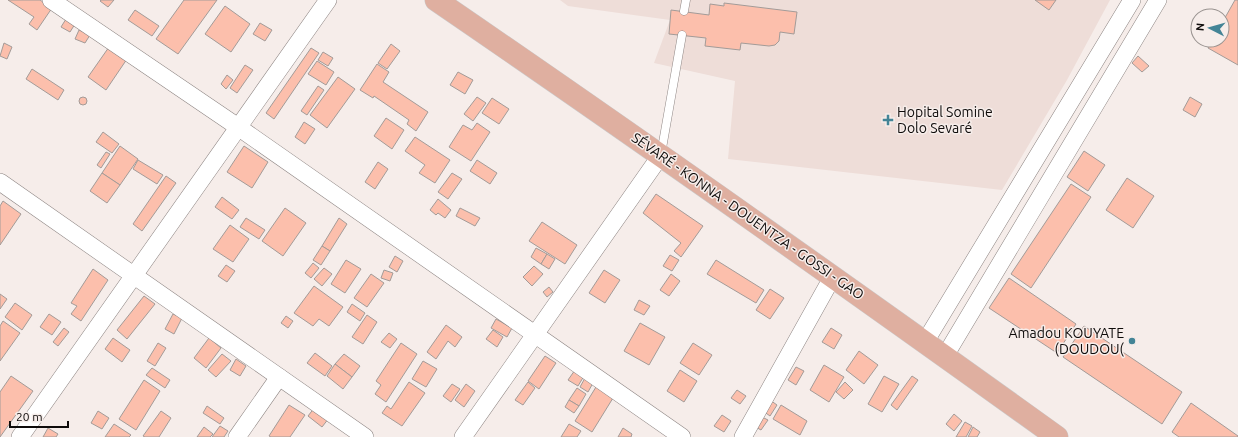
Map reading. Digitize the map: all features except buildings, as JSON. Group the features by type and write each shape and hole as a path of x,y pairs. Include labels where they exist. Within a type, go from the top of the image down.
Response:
{"main road":[{"name":"SÉVARÉ - KONNA - DOUENTZA - GOSSI - GAO","path":"436,0 834,276 1057,437"}],"street":[{"path":"51,0 238,127 682,437"},
{"path":"20,437 328,0"},
{"path":"925,342 1132,0"},
{"path":"945,356 1158,0"},
{"path":"463,437 661,155"},
{"path":"0,182 365,437"},
{"path":"743,437 834,276"},
{"path":"237,437 279,377"}],"lane":[{"path":"684,11 686,0"},
{"path":"661,155 682,35"}],"shaded area":[{"name":"Hopital Somine Dolo Sevaré","path":"560,0 1110,0 1067,80 1002,190 728,159 735,81 654,63 670,20 568,6"}],"place":[{"name":"Hopital Somine Dolo Sevaré","path":"888,120"},
{"name":"Amadou KOUYATE (DOUDOU(","path":"1132,341"}]}
